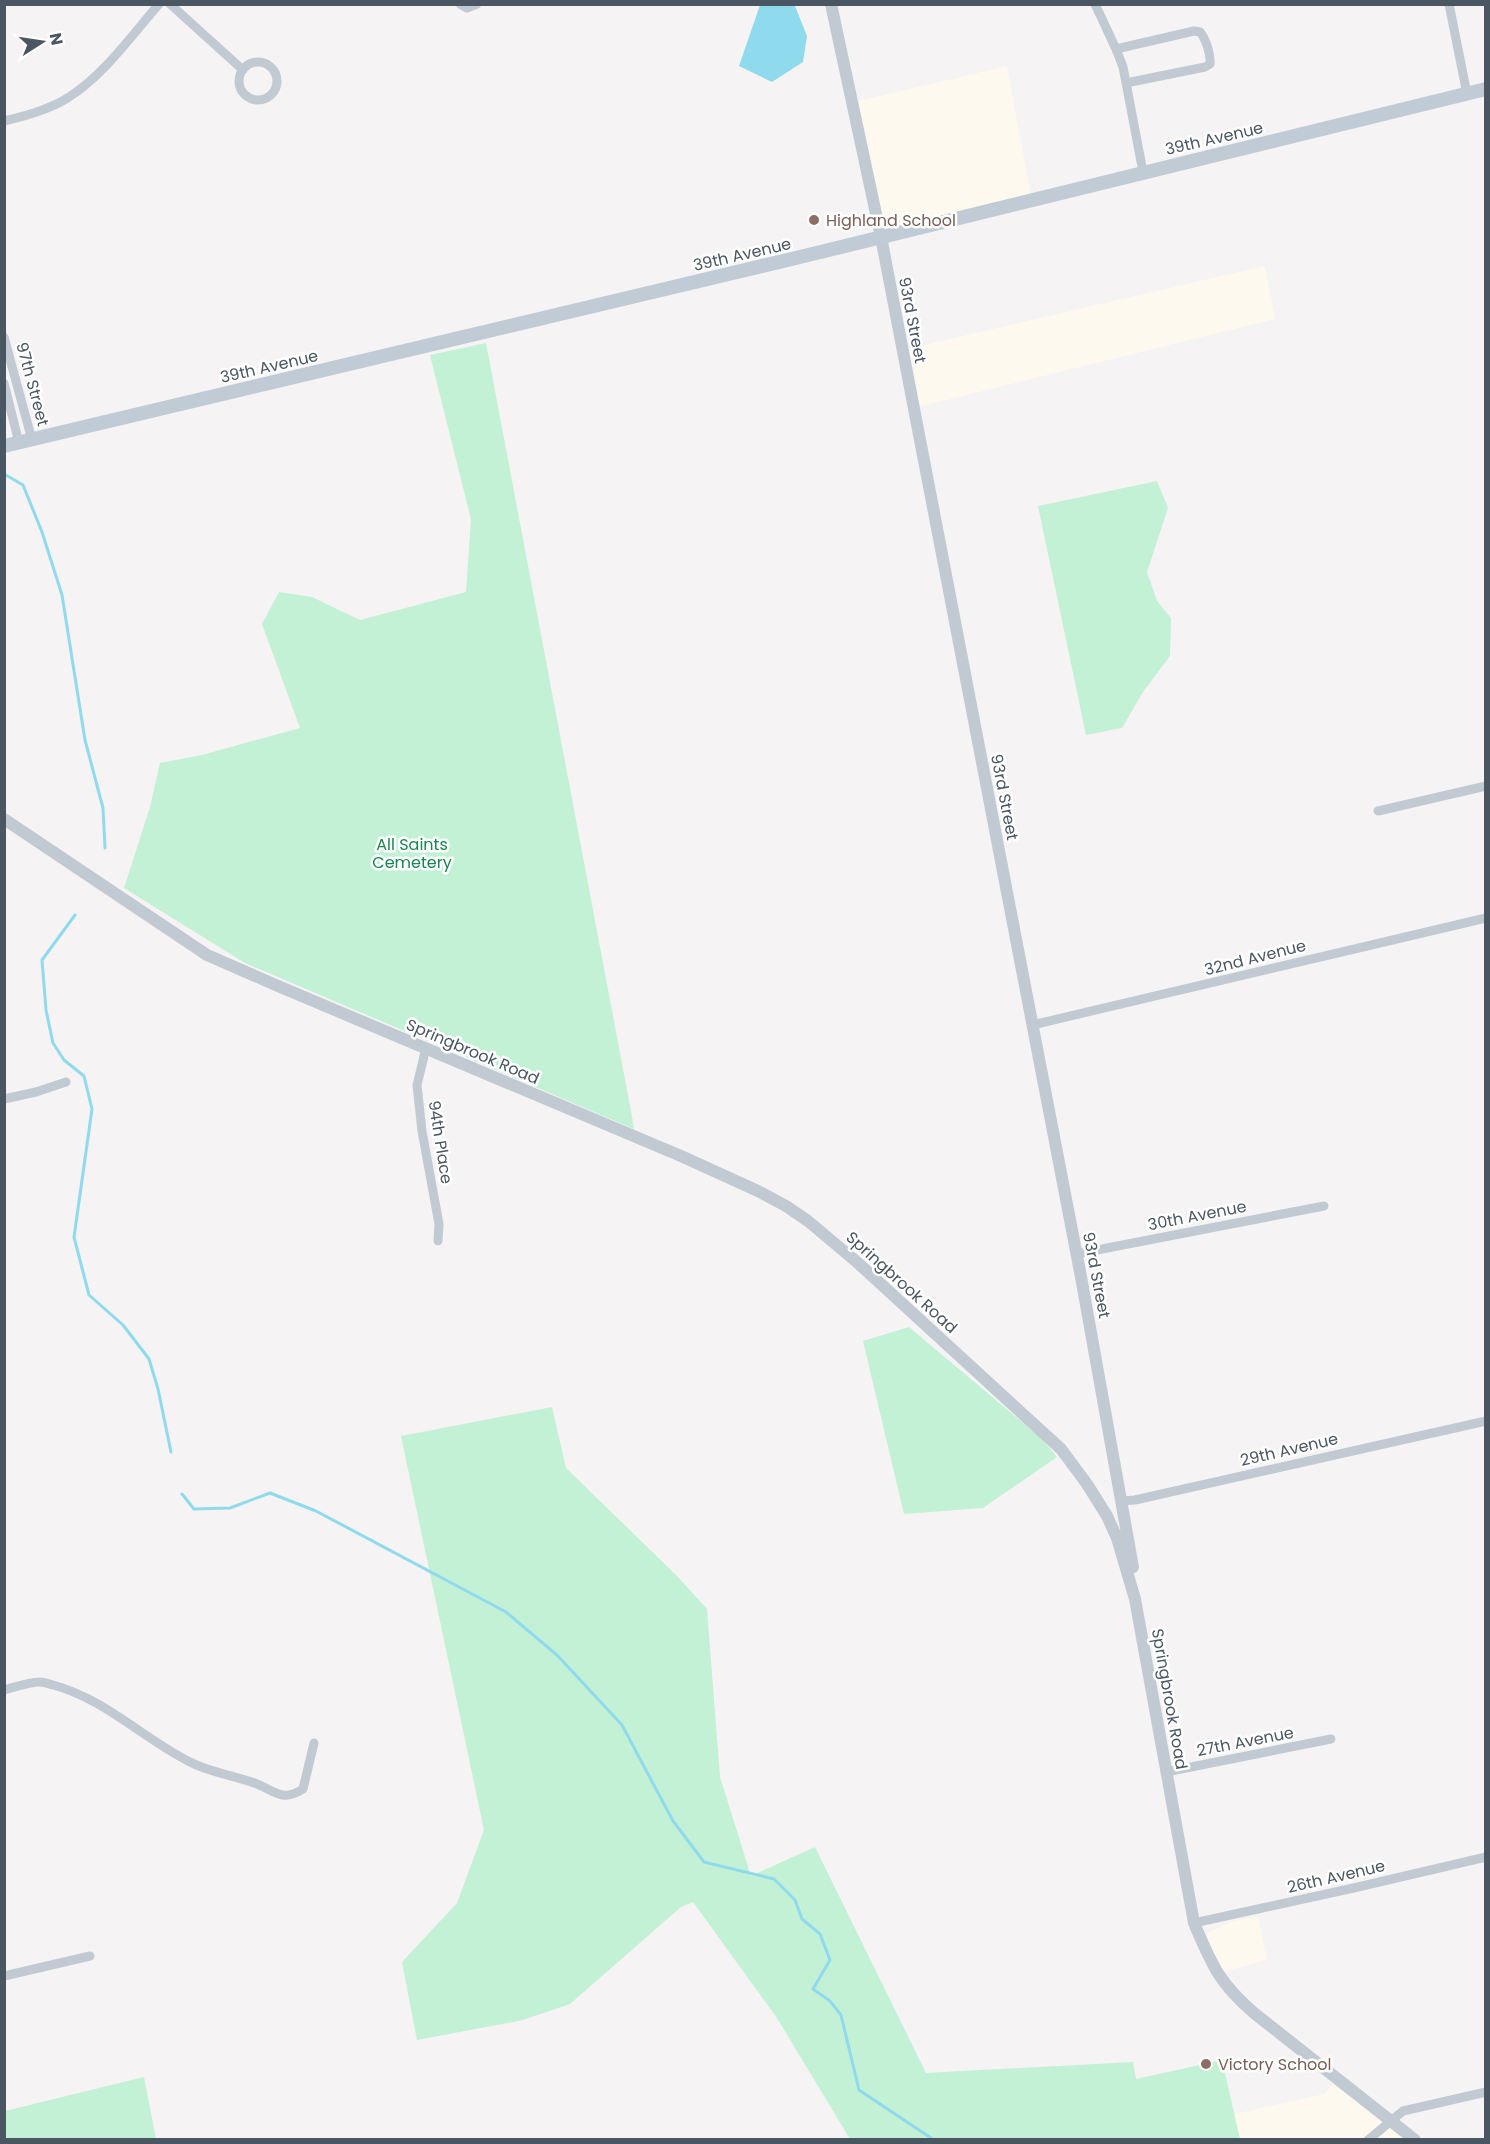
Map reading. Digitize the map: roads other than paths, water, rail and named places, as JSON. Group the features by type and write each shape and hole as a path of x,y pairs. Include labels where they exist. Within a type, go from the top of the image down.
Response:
{"main road":[{"name":"39th Avenue","path":"4,446 881,237 1485,89"}],"street":[{"path":"4,121 48,107 68,98 87,85 159,4"},
{"path":"170,4 243,70"},
{"path":"460,4 467,8 477,4"},
{"name":"93rd Street","path":"831,4 881,237 1076,1254 1122,1501 1135,1578 1135,1599"},
{"path":"1095,4 1116,49 1126,83 1143,172"},
{"path":"1449,4 1467,94"},
{"path":"1116,49 1194,31 1204,36 1211,60 1210,64 1205,67 1126,83"},
{"path":"258,62 270,66 274,70 277,82 273,93 262,100 256,100 245,94 240,83 243,70 258,62"},
{"name":"97th Street","path":"4,337 25,441"},
{"name":"97th Street","path":"4,383 25,441"},
{"path":"1378,811 1485,786"},
{"name":"Springbrook Road","path":"4,819 207,954 681,1156 786,1206 808,1221 858,1263 1044,1433 1061,1449 1099,1503 1117,1539 1135,1599 1194,1923 1213,1968 1237,1998 1415,2139"},
{"name":"32nd Avenue","path":"1032,1025 1485,918"},
{"name":"94th Place","path":"426,1048 417,1085 422,1131 438,1224 438,1241"},
{"path":"4,1098 36,1092 66,1082"},
{"name":"30th Avenue","path":"1076,1254 1324,1206"},
{"name":"29th Avenue","path":"1099,1503 1146,1498 1485,1421"},
{"path":"4,1690 40,1682 66,1688 90,1700 188,1762 216,1773 259,1785 283,1796 294,1795 303,1789 314,1743"},
{"name":"27th Avenue","path":"1166,1772 1331,1739"},
{"name":"26th Avenue","path":"1194,1923 1485,1857"},
{"path":"4,1976 90,1956"},
{"path":"1368,2139 1403,2111 1485,2092"}],"water":[{"path":"760,5 795,6 807,36 803,62 772,82 739,66"}],"waterway":[{"path":"4,474 23,485 42,532 62,595 85,740 103,808 105,848"},
{"path":"75,915 42,960 46,1010 53,1043 64,1060 84,1076 92,1109 74,1237 89,1295 123,1325 149,1359 158,1389 171,1452"},
{"path":"182,1494 194,1509 230,1508 270,1493 316,1511 506,1612 557,1655 622,1725 673,1821 704,1862 774,1879 795,1900 802,1919 820,1934 830,1960 813,1989 830,2001 841,2015 859,2090 934,2140"}],"place":[{"name":"Highland School","path":"814,220"},
{"name":"Victory School","path":"1206,2064"}],"park label":[{"name":"All Saints Cemetery","path":"412,853"}]}
